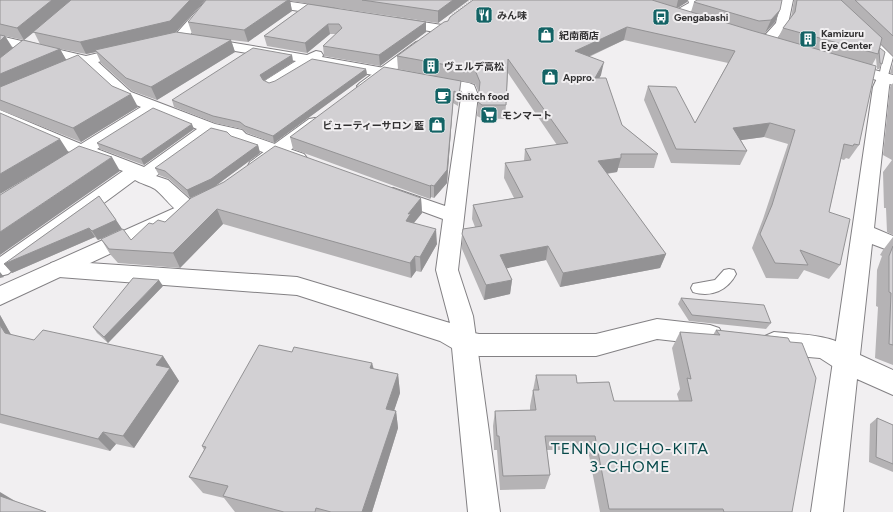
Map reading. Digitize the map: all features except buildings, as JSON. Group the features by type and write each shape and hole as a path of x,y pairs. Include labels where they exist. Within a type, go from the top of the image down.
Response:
{"main road":[{"path":"180,38 212,0"},
{"path":"252,0 307,8 341,10"},
{"path":"677,15 696,4 694,0"},
{"path":"750,38 770,38 782,24 787,0"},
{"path":"289,22 307,8"},
{"path":"664,11 692,20"},
{"path":"353,96 449,24 387,20"},
{"path":"735,34 780,47"},
{"path":"22,51 39,36"},
{"path":"165,42 180,38 311,59 474,88 470,96 446,270 460,316 486,511"},
{"path":"0,40 22,51 88,61 125,95 210,128 236,134 240,138 317,166"},
{"path":"238,58 264,40"},
{"path":"271,83 311,59 329,43"},
{"path":"46,77 88,61 143,47"},
{"path":"827,512 862,231 878,162 881,87 888,78 832,62"},
{"path":"65,164 156,107 172,100"},
{"path":"241,178 328,114"},
{"path":"0,115 44,136 140,173 161,184 188,209"},
{"path":"0,268 140,173 210,128"},
{"path":"376,188 442,212 453,214"},
{"path":"0,296 209,199"},
{"path":"862,231 893,244"},
{"path":"58,269 297,286 448,333 464,342 479,345 596,345 657,329 825,348 846,361 893,383"},
{"path":"0,275 28,282"}],"lane":[{"path":"865,35 888,57 888,78"},
{"path":"698,288 722,284 726,281 729,274"}],"place":[{"name":"みん味","path":"484,15"},
{"name":"Gengabashi","path":"661,17"},
{"name":"紀南商店","path":"546,35"},
{"name":"Kamizuru Eye Center","path":"808,39"},
{"name":"ヴェルデ高松","path":"431,66"},
{"name":"Appro.","path":"550,77"},
{"name":"Snitch food","path":"443,96"},
{"name":"モンマート","path":"489,115"},
{"name":"ビューティーサロン 藍","path":"437,125"}],"district":[{"name":"TENNOJICHO-KITA 3-CHOME","path":"630,457"}]}
